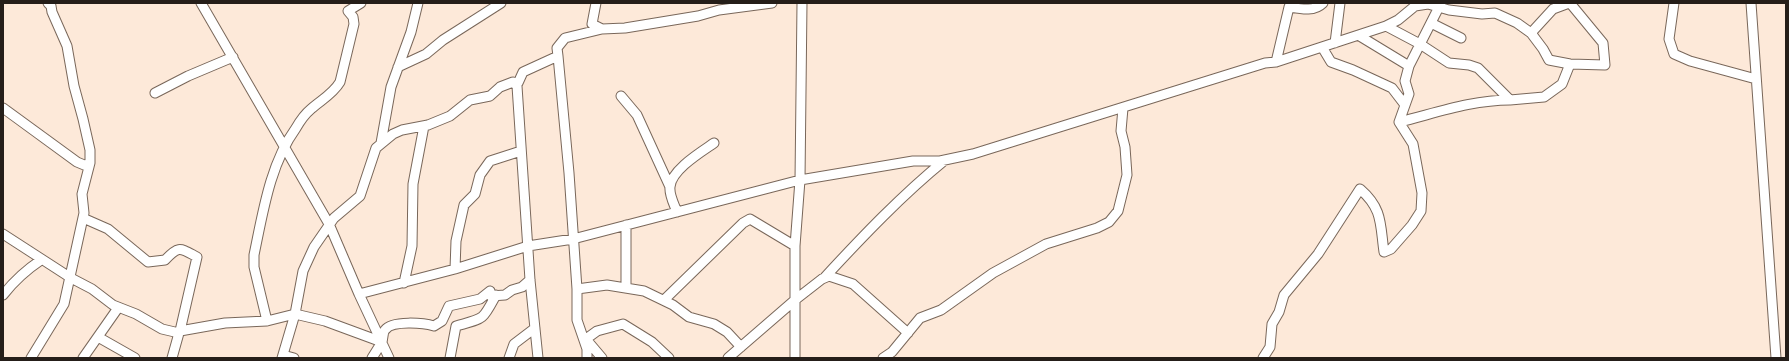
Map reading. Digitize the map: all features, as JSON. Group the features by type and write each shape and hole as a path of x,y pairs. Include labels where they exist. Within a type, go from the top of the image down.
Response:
{"street":[{"path":"31,358 62,309 71,278 83,218 82,194 89,167 90,150 74,86 67,46 52,12 51,6 48,3"},
{"path":"201,3 329,224 359,294 389,358"},
{"path":"267,321 254,267 254,255 271,183 284,146 310,110 333,92 340,82 354,24 352,16 345,7 361,3"},
{"path":"381,143 391,86 411,32 418,3"},
{"path":"398,68 426,54 443,40 501,3"},
{"path":"596,3 592,24 602,29"},
{"path":"587,358 587,349 583,335 576,320 577,290 567,149 557,48 565,38 602,29 625,28 698,16 719,10 772,3"},
{"path":"795,358 795,246 800,180 802,3"},
{"path":"1276,62 1290,5 1303,10 1318,8 1323,3"},
{"path":"1335,43 1340,3"},
{"path":"359,294 455,269 528,246 573,238 800,180 913,161 945,160 973,154 1265,63 1276,62 1386,26 1398,20 1415,6 1428,4 1440,5 1482,14 1495,13 1518,23 1531,32 1549,60 1570,64 1605,65 1603,43 1569,3 1553,10 1531,32"},
{"path":"1674,3 1669,39 1674,54 1690,61 1756,79"},
{"path":"1751,3 1776,358"},
{"path":"1399,122 1409,94 1405,81 1408,66 1440,5"},
{"path":"1431,23 1461,38"},
{"path":"1386,26 1420,44 1449,63 1469,65 1478,68 1510,100"},
{"path":"1358,35 1408,66"},
{"path":"1322,47 1331,62 1353,70 1392,88 1405,105"},
{"path":"294,358 283,356 291,332 304,271 314,247 326,231 329,224 360,196 376,148 393,134 402,130 424,126 450,116 470,100 490,96 500,87 518,83 523,72 558,56"},
{"path":"154,93 188,76 233,57"},
{"path":"1399,122 1466,104 1494,100 1544,97 1562,84 1570,64"},
{"path":"516,83 530,280 538,358"},
{"path":"621,96 637,115 670,187 671,197 677,212"},
{"path":"3,108 77,162 89,167"},
{"path":"883,358 892,352 920,318 941,310 993,273 1046,244 1097,228 1109,222 1118,211 1127,175 1125,147 1120,131 1123,108"},
{"path":"1263,358 1270,347 1272,324 1279,312 1284,295 1318,254 1360,189 1371,199 1379,214 1384,252 1391,249 1412,225 1421,211 1422,193 1413,144 1399,122"},
{"path":"404,283 412,246 413,184 424,126"},
{"path":"670,187 673,178 690,159 714,143"},
{"path":"455,269 456,241 464,205 475,194 480,174 490,161 521,151"},
{"path":"728,358 795,300 825,277 857,242 916,184 945,160"},
{"path":"83,218 108,228 148,262 165,260 175,249 180,248 197,257 180,332 172,358"},
{"path":"664,300 743,223 750,219 795,246"},
{"path":"626,225 626,287"},
{"path":"3,234 41,260 92,289 118,308 136,314 162,329 180,332 224,323 267,321 295,314 325,321 382,342"},
{"path":"3,295 15,283 17,278 41,260"},
{"path":"825,277 829,276 838,278 853,284 908,333"},
{"path":"372,358 382,342 385,330 391,325 425,324 434,326 442,321 449,306 480,299 490,291 491,296 509,293 512,290 522,287 530,280"},
{"path":"577,290 607,285 644,291 664,300 689,317 714,324 727,332 741,347"},
{"path":"450,358 456,326 479,320 484,317 496,295"},
{"path":"83,358 118,308"},
{"path":"583,335 623,324 652,342 668,358"},
{"path":"509,358 514,344 535,328"},
{"path":"583,335 602,358"},
{"path":"98,337 135,358"}]}
